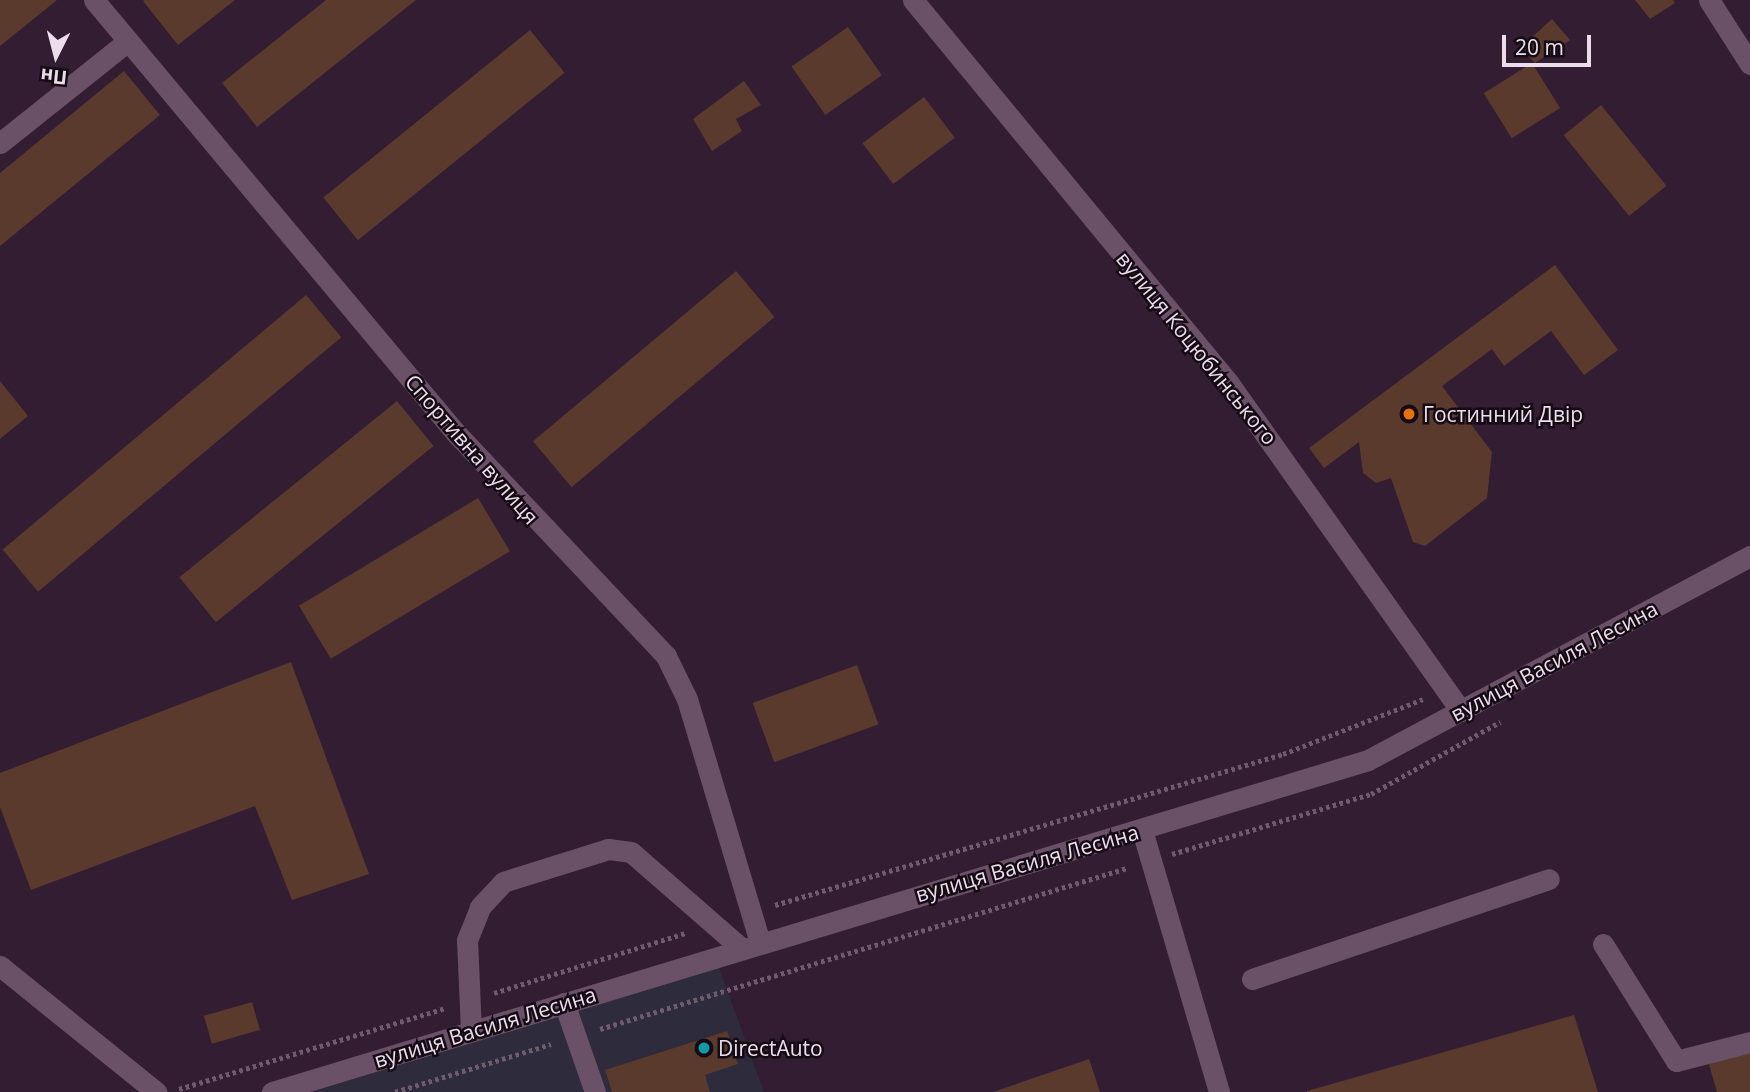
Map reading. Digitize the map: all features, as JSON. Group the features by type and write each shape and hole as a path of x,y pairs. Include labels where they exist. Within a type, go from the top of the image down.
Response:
{"street":[{"name":"Спортивна вулиця","path":"94,0 464,442 666,656 687,699 751,913 751,946"},
{"name":"вулиця Коцюбинського","path":"913,0 1228,382 1461,711"},
{"path":"1709,0 1748,56"},
{"path":"0,143 128,41"},
{"name":"вулиця Василя Лесина","path":"272,1092 1368,760 1750,555"},
{"path":"1142,830 1219,1092"},
{"path":"471,1031 467,940 492,892 503,882 608,849 631,852 713,925 751,946"},
{"path":"1252,979 1549,879"},
{"path":"1603,944 1676,1062 1750,1042"},
{"path":"0,966 156,1092"},
{"path":"564,1003 595,1092"}],"path":[{"path":"751,913 1283,754 1446,687"},
{"path":"170,1092 713,925"}],"shaded area":[{"path":"717,962 764,1092 310,1092 456,1048"}],"building":[{"path":"0,0 57,0 0,46"},
{"path":"145,0 235,0 178,45 143,1"},
{"path":"326,0 416,0 257,127 222,83"},
{"path":"1635,0 1673,0 1675,3 1650,19"},
{"path":"1552,19 1570,40 1535,63 1520,48"},
{"path":"848,27 882,75 825,115 791,67"},
{"path":"530,30 565,73 358,240 323,197"},
{"path":"1532,63 1560,108 1512,138 1484,93"},
{"path":"124,71 160,115 0,246 0,173"},
{"path":"744,81 761,105 736,119 742,131 712,151 693,119"},
{"path":"924,97 955,138 893,184 863,143"},
{"path":"1601,105 1666,186 1629,216 1564,135"},
{"name":"Гостинний Двір","path":"1555,265 1618,350 1584,375 1551,331 1504,366 1492,349 1442,386 1492,452 1487,498 1425,546 1413,542 1391,478 1376,483 1363,473 1359,442 1324,468 1309,448"},
{"path":"736,271 775,317 572,487 533,441"},
{"path":"306,295 341,337 38,592 3,550"},
{"path":"0,381 28,416 0,439"},
{"path":"397,401 434,446 216,622 179,577"},
{"path":"478,498 510,551 331,659 299,606"},
{"path":"291,662 369,874 292,900 255,806 31,890 0,807 0,773"},
{"path":"857,665 879,724 774,762 753,703"},
{"path":"252,1002 260,1030 212,1044 204,1016"},
{"path":"1574,1015 1598,1092 1307,1092 1307,1091"},
{"name":"DirectAuto","path":"727,1031 738,1064 705,1075 710,1092 612,1092 605,1070"},
{"path":"1750,1050 1750,1092 1717,1092 1708,1061"},
{"path":"1089,1059 1100,1092 993,1092"}],"place":[{"name":"Гостинний Двір","path":"1409,414"},
{"name":"DirectAuto","path":"704,1048"}]}
